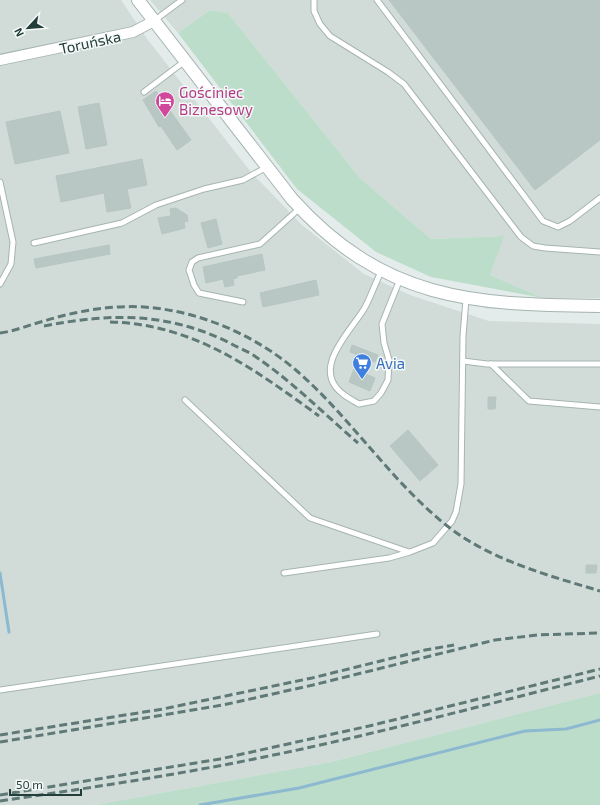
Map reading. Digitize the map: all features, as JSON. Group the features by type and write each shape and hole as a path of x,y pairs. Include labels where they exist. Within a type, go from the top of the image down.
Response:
{"street":[{"path":"138,0 300,208 335,240 382,270 400,279 436,292 466,299 513,304 600,306"},
{"name":"Toruńska","path":"0,60 133,32 154,21"}],"lane":[{"path":"154,21 182,0"},
{"path":"314,0 314,11 320,24 330,36 388,72 404,84 521,237 533,246 600,252"},
{"path":"377,0 543,221 558,227 570,221 600,198"},
{"path":"144,92 185,61"},
{"path":"34,243 122,223 156,205 204,189 243,180 267,167"},
{"path":"0,182 13,242 11,264 0,284"},
{"path":"243,302 199,294 189,270 192,262 198,258 260,244 300,208"},
{"path":"382,270 365,308 339,344 332,360 331,375 335,384 342,394 359,404 374,401 381,393 388,380 389,360 384,343 382,324 400,279"},
{"path":"284,573 389,558 410,552 433,543 452,521 456,512 461,484 463,361 466,299"},
{"path":"463,361 491,364 600,364"},
{"path":"491,364 529,401 600,407"},
{"path":"185,400 310,518 410,552"},
{"path":"0,690 377,634"}],"shaded area":[{"path":"0,0 121,0 148,40 250,171 302,225 364,274 410,295 489,321 600,324 600,693 331,762 95,805 0,805"},
{"path":"150,0 600,0 600,298 543,298 490,275 503,236 431,239 360,178 228,13 210,10 178,33"}],"green space":[{"path":"210,10 228,13 360,178 431,239 504,236 490,275 543,298 431,277 376,252 297,189 178,33"},
{"path":"483,308 600,311 600,313"},
{"path":"600,693 600,805 95,805 331,762"}],"building":[{"path":"389,0 600,0 600,140 535,190"},
{"name":"Gościniec Biznesowy","path":"156,91 191,140 177,150 161,126 159,127 143,100"},
{"path":"99,103 107,145 86,149 78,107"},
{"path":"60,111 69,153 15,164 6,122"},
{"path":"142,159 147,185 127,189 131,208 107,212 104,193 61,202 56,176"},
{"path":"176,208 187,215 188,221 184,222 185,228 162,234 158,218 171,216 170,209"},
{"path":"216,219 222,244 208,248 201,223"},
{"path":"109,245 110,254 36,268 34,259"},
{"path":"262,254 265,270 237,276 237,278 233,279 234,285 225,287 223,279 206,283 203,267"},
{"path":"316,280 319,295 263,307 260,293"},
{"path":"352,345 378,355 375,362 350,352"},
{"path":"354,369 375,378 370,391 349,382"},
{"path":"488,397 496,397 495,409 488,409"},
{"path":"408,430 438,465 420,481 390,446"},
{"path":"586,565 597,565 596,573 586,573"}],"waterway":[{"path":"0,573 9,632"},
{"path":"200,805 299,788 525,731 566,729 600,720"}],"railway":[{"path":"0,333 69,314 119,307 165,309 226,327 263,346 297,371 317,389 407,489 446,525 481,548 500,557 560,579 600,591"},
{"path":"44,326 116,317 138,318 184,325 207,333 250,353 270,367 358,443"},
{"path":"110,322 140,325 169,331 196,340 222,352 246,366 319,416"},
{"path":"0,742 223,705 313,685 495,640 537,635 600,633"},
{"path":"0,735 163,709 312,678 425,650 454,645"},
{"path":"0,795 220,759 369,726 600,669"},
{"path":"0,801 231,764 390,729 600,676"}],"place":[{"name":"Gościniec Biznesowy","path":"165,118"},
{"name":"Avia","path":"362,380"}]}
